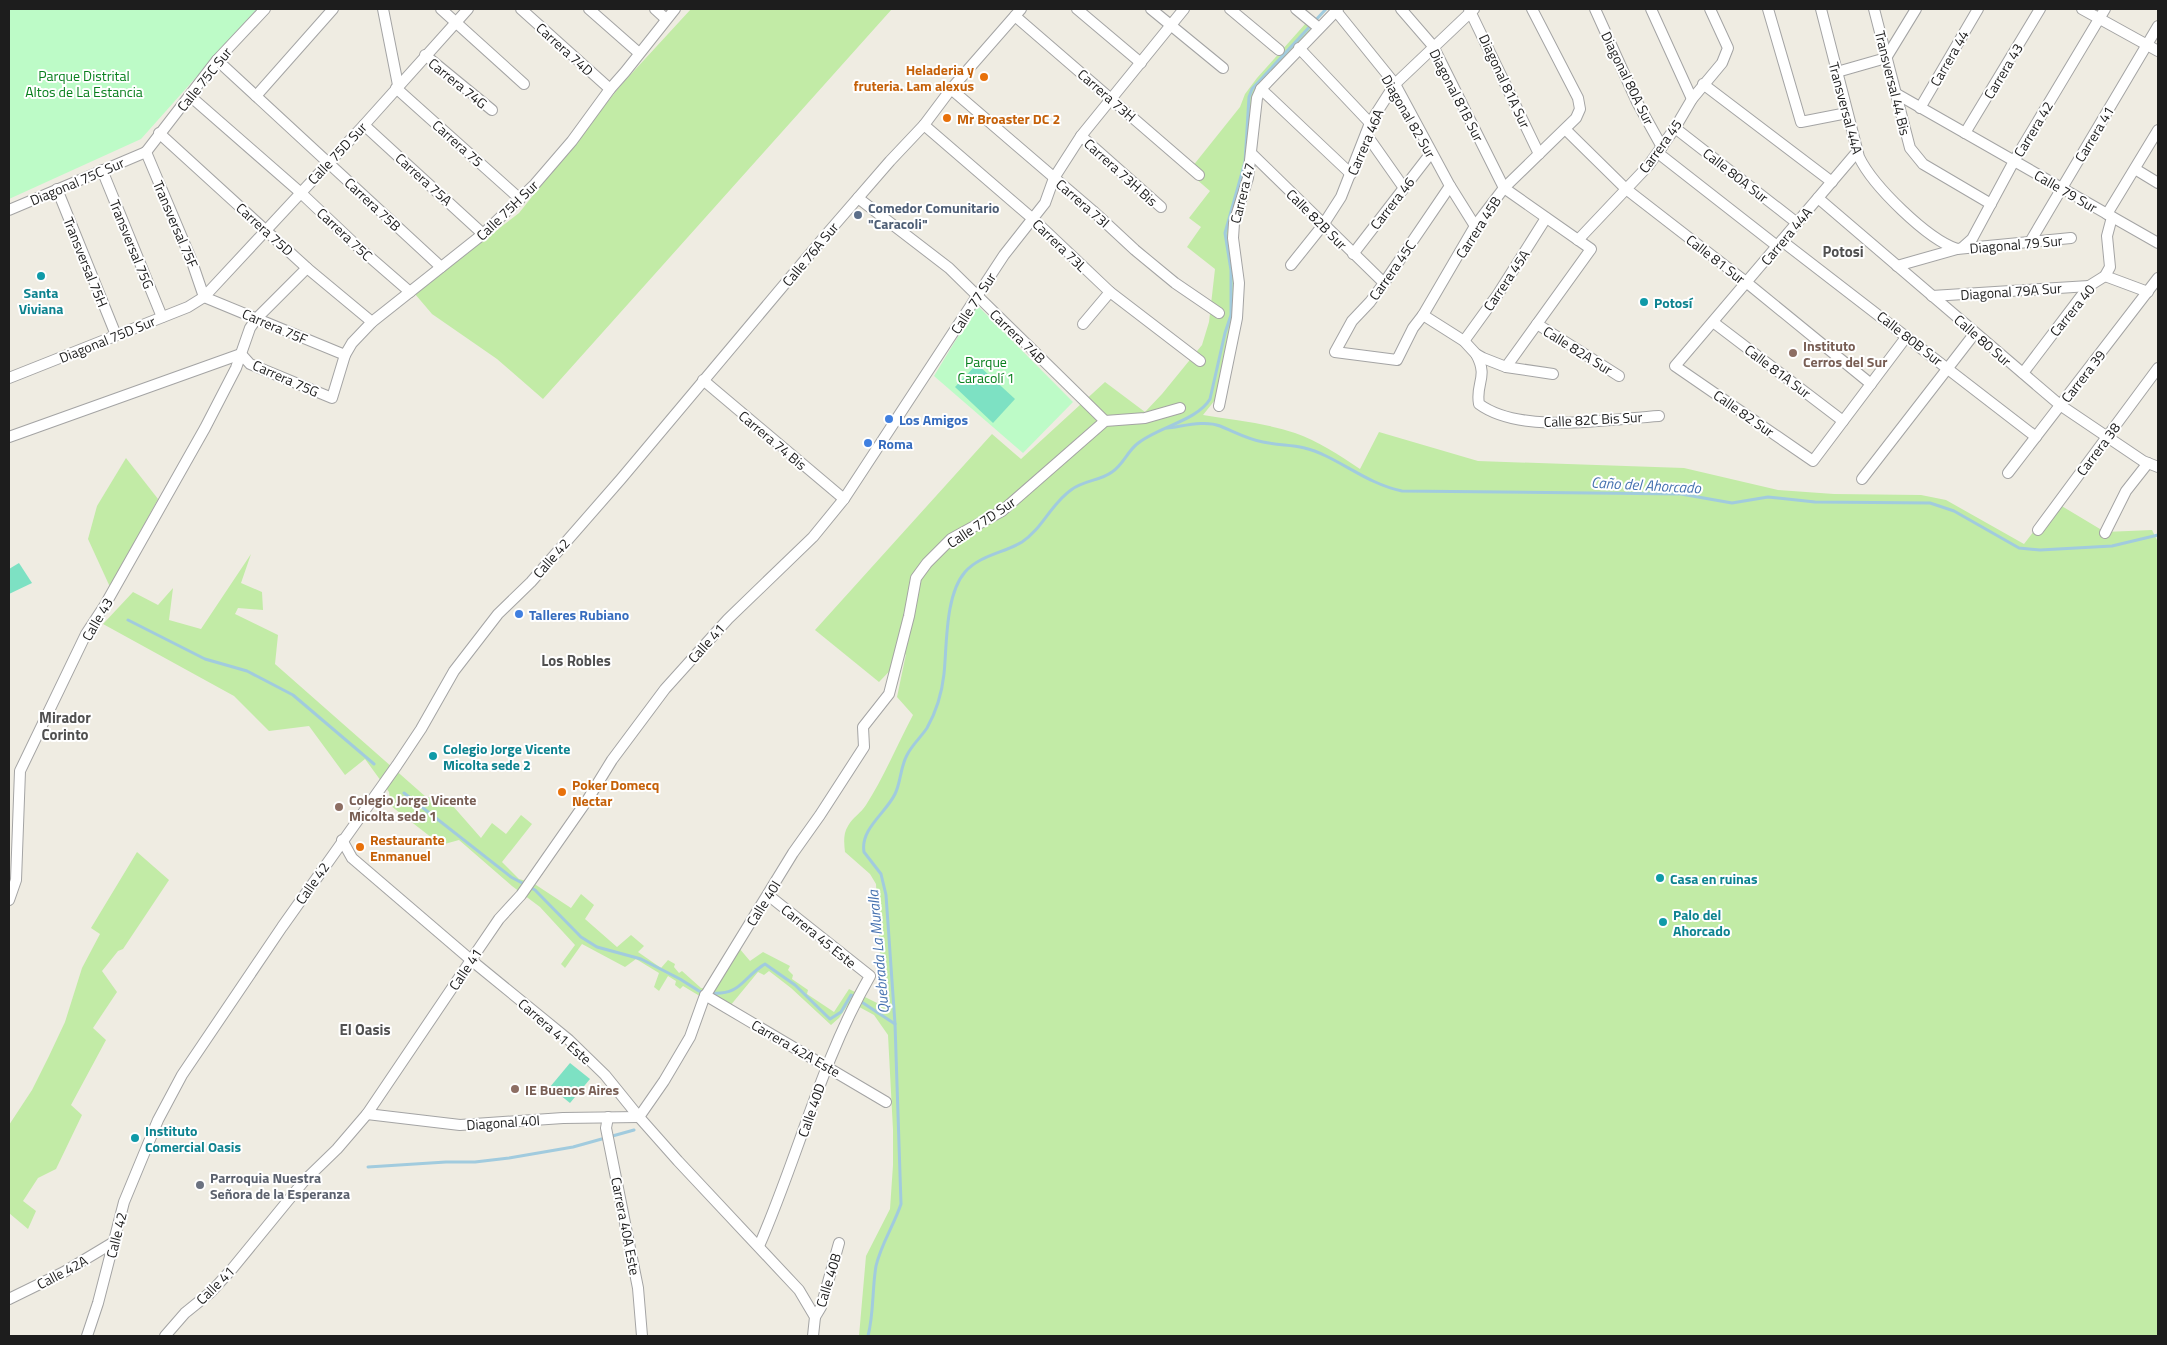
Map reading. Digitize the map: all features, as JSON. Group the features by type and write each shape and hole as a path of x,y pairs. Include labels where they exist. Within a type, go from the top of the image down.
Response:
{"street":[{"name":"Calle 75C Sur","path":"146,152 217,60 265,9"},
{"path":"256,96 333,9"},
{"path":"383,9 397,86"},
{"path":"441,9 524,84"},
{"name":"Calle 75D Sur","path":"204,297 301,193 327,162 364,125 468,9"},
{"name":"Carrera 74D","path":"521,9 610,89"},
{"path":"589,9 639,53"},
{"path":"655,9 666,19"},
{"name":"Calle 75H Sur","path":"332,398 345,355 352,343 372,322 483,234 520,199 572,141 610,89 675,9"},
{"path":"1077,9 1142,64"},
{"path":"1151,9 1223,68"},
{"name":"Calle 77 Sur","path":"756,593 813,537 844,499 1004,255 1034,219 1048,196 1054,178 1081,136 1142,64 1184,9"},
{"path":"1230,9 1279,50"},
{"path":"1296,9 1315,24"},
{"name":"Diagonal 81B Sur","path":"1401,9 1433,46 1504,188"},
{"name":"Carrera 46A","path":"1291,265 1323,225 1341,197 1370,123 1395,84 1472,9"},
{"name":"Diagonal 81A Sur","path":"1472,9 1540,154"},
{"name":"Carrera 45B","path":"1397,360 1413,328 1423,315 1476,226 1504,188 1566,130 1576,118 1580,109 1578,98 1532,9"},
{"name":"Diagonal 80A Sur","path":"1595,9 1660,150"},
{"path":"1651,9 1692,99"},
{"name":"Carrera 45","path":"1578,240 1660,150 1692,99 1725,58 1728,48 1710,9"},
{"path":"1768,9 1801,122 1847,113"},
{"name":"Transversal 44A","path":"1821,9 1857,152 1868,174 1889,198 1940,240 1959,249"},
{"name":"Transversal 44 Bis","path":"1874,9 1908,140 1917,157 1923,164 1991,204"},
{"path":"1837,72 1886,58 1916,9"},
{"name":"Carrera 44","path":"1920,108 1978,9"},
{"name":"Carrera 43","path":"1965,133 2040,9"},
{"path":"2082,9 2158,51"},
{"name":"Carrera 42","path":"1959,249 1972,239 2014,161 2104,9"},
{"path":"1337,10 1315,24 1299,48 1261,89 1351,174"},
{"name":"Diagonal 82 Sur","path":"1337,10 1395,84 1431,153 1476,226"},
{"name":"Calle 76A Sur","path":"621,479 703,380 890,161 924,125 951,89 1018,12"},
{"name":"Carrera 73H","path":"1018,12 1112,99 1200,175"},
{"name":"Carrera 41","path":"2030,242 2158,26"},
{"path":"1299,48 1370,123"},
{"name":"Carrera 74G","path":"425,56 492,110"},
{"name":"Carrera 75B","path":"217,60 441,267"},
{"path":"1704,84 1832,182"},
{"name":"Carrera 75","path":"397,86 520,199"},
{"name":"Carrera 73I","path":"951,89 1168,277 1219,313"},
{"name":"Carrera 47","path":"1219,406 1237,318 1239,283 1232,238 1234,223 1248,178 1257,98 1261,89"},
{"name":"Calle 79 Sur","path":"1895,93 2158,243"},
{"name":"Carrera 75C","path":"190,96 410,292"},
{"name":"Carrera 75A","path":"364,125 483,234"},
{"name":"Carrera 73L","path":"924,125 1034,219 1110,292 1200,361"},
{"name":"Calle 80A Sur","path":"1675,128 1797,223"},
{"name":"Calle 81 Sur","path":"1566,130 1626,189 1746,282 1871,384"},
{"name":"Carrera 75D","path":"159,133 307,268 372,322"},
{"name":"Carrera 40","path":"2023,373 2089,286 2105,276 2110,267 2107,236 2109,215 2134,169 2158,133"},
{"path":"1366,134 1404,188"},
{"name":"Carrera 73H Bis","path":"1081,136 1160,207"},
{"name":"Calle 80B Sur","path":"1660,150 1780,243 1907,336 2036,437"},
{"name":"Diagonal 75C Sur","path":"9,210 146,152"},
{"name":"Transversal 75F","path":"146,152 191,259 204,297"},
{"name":"Carrera 44A","path":"1675,366 1857,152"},
{"name":"Carrera 46","path":"1353,254 1431,153"},
{"name":"Calle 82B Sur","path":"1252,154 1384,283"},
{"path":"2134,169 2158,182"},
{"name":"Transversal 75G","path":"102,170 162,317"},
{"name":"Carrera 45C","path":"1397,360 1335,352 1352,322 1384,283 1450,186"},
{"path":"1504,188 1591,249 1506,366"},
{"name":"Transversal 75H","path":"56,189 116,335"},
{"name":"Carrera 74B","path":"858,198 949,268 1105,421"},
{"name":"Calle 80 Sur","path":"1818,198 2060,405 2107,437 2154,464"},
{"name":"Carrera 45A","path":"1464,341 1498,294 1546,218"},
{"name":"Diagonal 79 Sur","path":"1897,266 1959,249 2071,238"},
{"name":"Calle 43","path":"9,900 16,880 20,772 86,634 105,605 202,434 236,368 250,328 257,318 307,268"},
{"path":"2105,276 2148,292"},
{"name":"Carrera 39","path":"2008,473 2158,279"},
{"name":"Diagonal 79A Sur","path":"1932,296 2089,286"},
{"path":"1083,324 1110,292"},
{"name":"Diagonal 75D Sur","path":"9,378 188,307 204,297"},
{"name":"Carrera 75F","path":"204,297 345,355"},
{"path":"1423,315 1464,341 1476,354 1490,362 1553,374"},
{"name":"Calle 81A Sur","path":"1713,322 1843,421"},
{"name":"Calle 82A Sur","path":"1537,324 1619,376"},
{"path":"1862,479 1975,333"},
{"path":"1843,421 1907,336"},
{"path":"9,437 240,354"},
{"name":"Carrera 75G","path":"240,354 250,364 332,398"},
{"name":"Calle 82C Bis Sur","path":"1476,354 1482,370 1482,379 1477,396 1479,404 1486,410 1527,422 1548,423 1659,416"},
{"name":"Calle 82 Sur","path":"1675,366 1813,461 1843,421"},
{"name":"Carrera 38","path":"2038,530 2158,368"},
{"name":"Carrera 74 Bis","path":"703,380 844,499"},
{"path":"1105,421 1146,418 1180,408"},
{"name":"Calle 77D Sur","path":"888,694 909,616 916,578 951,539 1002,511 1105,421"},
{"path":"2105,532 2126,491 2154,464"},
{"name":"Calle 42","path":"87,1336 98,1303 124,1202 158,1120 182,1075 260,958 402,758 454,671 498,614 531,582 621,479"},
{"name":"Calle 41","path":"165,1336 184,1313 211,1292 304,1181 337,1149 368,1114 470,960 499,919 521,894 612,760 665,689 728,619 756,593"},
{"name":"Calle 40I","path":"639,1117 664,1081 690,1037 705,996 794,853 864,747 863,728 888,694"},
{"name":"Carrera 41 Este","path":"342,840 352,858 470,960 569,1040 605,1075 639,1117 799,1290 815,1317"},
{"name":"Carrera 45 Este","path":"768,895 870,976"},
{"name":"Calle 40D","path":"759,1246 776,1206 826,1066 854,1005 870,976"},
{"name":"Carrera 42A Este","path":"705,996 886,1102"},
{"name":"Diagonal 40I","path":"368,1114 460,1126 563,1118 639,1117"},
{"name":"Carrera 40A Este","path":"608,1117 606,1128 638,1288 642,1336"},
{"name":"Calle 42A","path":"9,1299 64,1272 114,1242"},
{"name":"Calle 40B","path":"815,1317 821,1307 839,1243"},
{"path":"813,1336 815,1317"}],"green space":[{"name":"Parque Distrital Altos de La Estancia","path":"9,9 257,9 141,139 9,199"},
{"path":"691,9 892,9 543,399 497,359 432,314 415,294 519,213 621,85"},
{"path":"1306,23 1313,28 1261,86 1243,177 1227,239 1234,268 1234,312 1215,400 1203,415 1261,424 1304,436 1360,469 1379,432 1478,461 1684,468 1778,490 1834,494 1921,495 1946,500 2024,544 2060,505 2105,532 2152,530 2158,542 2158,1336 859,1336 866,1256 890,1209 893,1165 888,1035 874,1015 850,1002 839,1018 831,1025 791,988 769,971 764,975 758,972 730,1006 709,994 698,995 683,986 680,989 675,985 676,981 668,976 659,991 654,987 659,973 636,959 625,967 582,944 565,968 561,964 575,945 540,907 512,886 459,840 441,845 391,806 389,792 365,759 345,775 309,726 269,731 234,696 103,624 133,592 158,605 173,588 169,620 201,629 251,554 241,583 262,592 263,610 238,608 235,614 278,635 275,664 426,797 445,797 481,838 492,823 506,834 521,815 532,824 502,862 519,879 533,883 571,908 581,894 594,905 585,919 617,947 631,935 644,946 638,952 661,968 668,960 675,964 674,967 679,973 682,971 701,988 712,989 739,948 750,961 763,952 790,966 788,970 793,975 792,979 808,990 807,994 834,1012 849,989 883,1006 876,884 870,874 845,852 844,839 848,826 864,808 879,783 913,715 897,697 906,654 879,682 815,630 992,434 1021,459 1105,382 1145,412 1202,345 1209,322 1215,269 1187,247 1201,227 1189,218 1210,191 1188,172 1240,107 1245,94 1257,78"},
{"name":"Parque Caracolí 1","path":"977,305 1073,402 1023,453 934,376"},
{"path":"977,364 1015,399 993,423 955,387"},
{"path":"126,458 158,499 110,587 88,539 97,506"},
{"path":"19,563 32,583 9,594 9,569"},
{"path":"137,852 169,880 123,949 118,951 102,971 117,992 93,1028 106,1040 71,1105 82,1115 56,1169 38,1178 23,1201 36,1211 28,1229 9,1213 9,1125 32,1090 65,1022 82,968 100,934 91,928"},
{"path":"570,1063 590,1079 570,1103 550,1087"}],"waterway":[{"name":"Quebrada La Muralla","path":"868,1336 876,1266 901,1204 895,1024 886,895 881,874 864,852 866,836 895,794 907,755 927,728 936,709 943,681 950,607 958,582 965,572 985,558 1022,542 1029,537 1058,502 1071,490 1112,472 1130,451 1145,438 1196,413 1210,399 1231,315 1231,270 1225,233 1245,162 1249,97 1252,89 1326,9"},
{"name":"Caño del Ahorcado","path":"1167,428 1194,424 1214,424 1257,441 1309,449 1381,485 1402,491 1681,494 1732,503 1768,497 1815,502 1930,503 1954,511 2019,548 2040,550 2112,546 2158,535"},
{"path":"128,620 205,659 247,671 293,695 374,764"},
{"path":"404,793 511,877 535,890 581,937 597,947 641,959 703,992"},
{"path":"710,993 728,992 735,989 765,964 795,985 830,1019 841,1012 851,995 895,1024"},
{"path":"368,1167 475,1162 509,1158 573,1147 634,1130"}],"place":[{"name":"Heladeria y fruteria. Lam alexus","path":"984,77"},
{"name":"Mr Broaster DC 2","path":"947,118"},
{"name":"Comedor Comunitario \"Caracoli\"","path":"858,215"},
{"name":"Santa Viviana","path":"41,276"},
{"name":"Potosí","path":"1644,302"},
{"name":"Instituto Cerros del Sur","path":"1793,353"},
{"name":"Los Amigos","path":"889,419"},
{"name":"Roma","path":"868,443"},
{"name":"Talleres Rubiano","path":"519,614"},
{"name":"Colegio Jorge Vicente Micolta sede 2","path":"433,756"},
{"name":"Poker Domecq Nectar","path":"562,792"},
{"name":"Colegio Jorge Vicente Micolta sede 1","path":"339,807"},
{"name":"Restaurante Enmanuel","path":"360,847"},
{"name":"Casa en ruinas","path":"1660,878"},
{"name":"Palo del Ahorcado","path":"1663,922"},
{"name":"IE Buenos Aires","path":"515,1089"},
{"name":"Instituto Comercial Oasis","path":"135,1138"},
{"name":"Parroquia Nuestra Señora de la Esperanza","path":"200,1185"}],"district":[{"name":"Potosi","path":"1843,251"},
{"name":"Los Robles","path":"576,660"},
{"name":"Mirador Corinto","path":"65,726"},
{"name":"El Oasis","path":"365,1029"}]}
